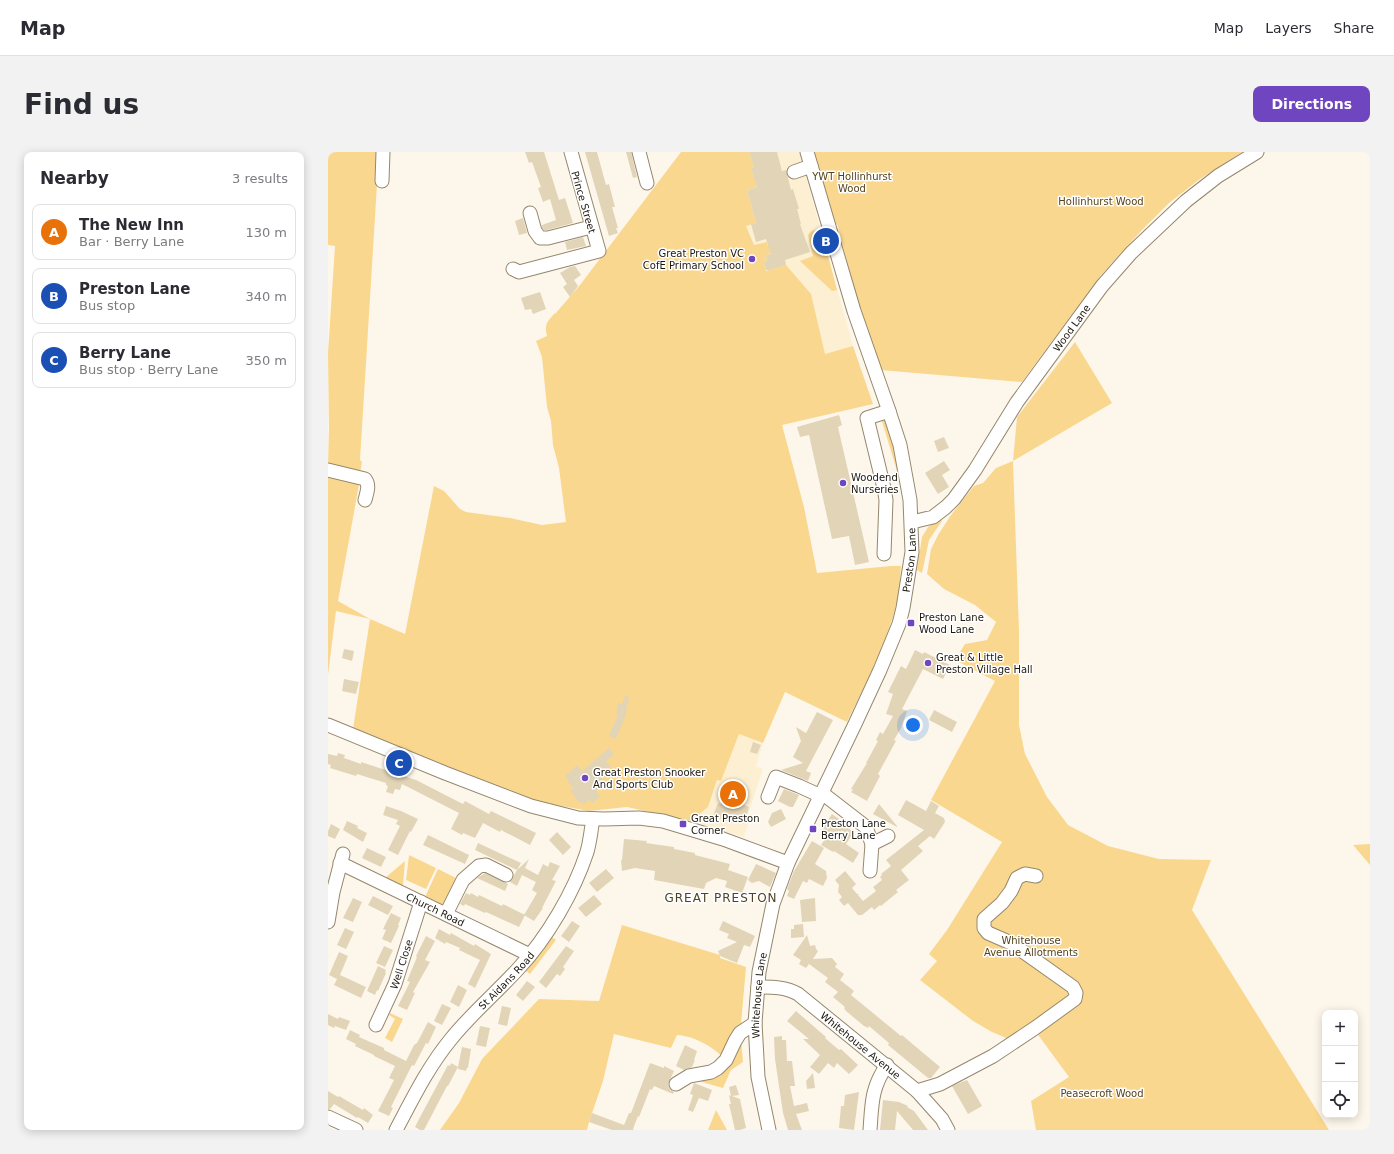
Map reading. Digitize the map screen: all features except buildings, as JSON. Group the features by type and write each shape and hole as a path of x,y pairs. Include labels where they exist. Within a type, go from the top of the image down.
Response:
{"street":[{"path":"382,181 383,152"},
{"name":"Prince Street","path":"513,269 519,272 598,251 571,152"},
{"path":"639,152 647,183"},
{"name":"Preston Lane","path":"788,863 822,795 880,670 899,624 912,552 910,500 900,445 854,311 807,152"},
{"name":"Wood Lane","path":"912,522 925,519 939,513 954,500 962,490 1017,402 1102,286 1131,253 1186,201 1218,176 1257,152"},
{"path":"794,172 811,166"},
{"path":"530,213 535,231 540,238 548,238 591,227"},
{"path":"884,554 886,500 867,418 889,411"},
{"path":"328,470 365,479 368,484 365,500"},
{"path":"328,725 531,806 572,817 593,819 639,818 663,821 723,839 788,863"},
{"path":"768,797 776,777 822,795 866,827 872,844 870,871"},
{"name":"St Aidans Road","path":"396,1130 418,1088 435,1060 465,1023 509,979 530,955 555,919 573,886 587,851 593,819"},
{"path":"872,844 888,836"},
{"name":"Church Road","path":"328,922 342,859 421,902 530,955"},
{"name":"Whitehouse Lane","path":"769,1130 758,1077 755,1023 758,987 765,938 773,904 788,863"},
{"path":"446,914 463,880 479,866 486,865 506,875"},
{"path":"917,1091 940,1084 993,1056 1074,1002 1076,999 1074,987 1011,943 988,932 984,928 984,919 1005,900 1017,878 1025,874 1036,876"},
{"name":"Well Close","path":"376,1024 395,984 421,902"},
{"name":"Whitehouse Avenue","path":"758,987 782,988 798,994 917,1091 942,1120 948,1130"},
{"path":"676,1084 689,1076 711,1072 718,1068 726,1060 740,1033 755,1023"},
{"path":"870,1130 873,1092 880,1075 887,1065"},
{"path":"328,1117 356,1130"}],"shaded area":[{"name":"Great Preston VC CofE Primary School","path":"681,152 799,152 853,346 825,354 696,326"},
{"path":"739,734 763,743 756,766 763,769 746,820 749,822 744,837 691,821 708,807 717,780 721,781"}],"green space":[{"path":"328,152 379,152 360,460 362,462 360,473 328,466 328,353 335,246 328,245"},
{"path":"681,152 749,152 754,167 751,168 759,186 747,190 756,223 746,226 754,245 767,242 768,246 777,244 782,251 766,255 767,261 764,262 766,271 786,265 811,294 825,354 853,346 873,404 782,425 804,507 817,573 901,566 899,594 895,611 877,660 847,722 785,692 763,743 739,734 721,781 717,780 708,807 691,821 627,807 589,811 534,801 353,729 370,619 405,634 434,486 444,491 460,509 466,512 510,518 542,525 566,522 559,468 553,445 551,421 547,407 542,357 536,341 547,336 546,326 548,321 580,285"},
{"path":"812,152 1242,152 1200,179 1169,203 1142,230 1101,275 1022,382 880,370 848,274 850,273 837,224 832,227"},
{"path":"821,229 837,290 832,291 800,261 813,256 808,235 811,231"},
{"path":"1075,342 1112,403 1013,461 1017,417"},
{"path":"881,418 887,420 891,429 897,471"},
{"path":"1013,461 1019,631 1019,725 1025,754 1047,797 1068,825 1108,846 1159,859 1211,860 1192,910 1329,1130 1036,1130 1031,1101 1069,1077 1036,1032 1011,1040 992,1032 973,1021 920,980 937,961 929,954 947,930 1002,842 931,800 995,681 955,660 965,644 987,640 996,622 975,605 944,589 927,574 931,549 951,515 974,486 983,483 996,468"},
{"path":"328,473 360,479 338,601 370,619 336,611 328,675"},
{"path":"940,519 942,521 929,540 922,573 917,570 922,537 928,527"},
{"path":"1370,844 1370,865 1353,845"},
{"path":"409,855 436,868 426,889 406,880"},
{"path":"405,861 403,886 385,878"},
{"path":"438,869 460,880 444,907 425,897"},
{"path":"622,925 720,955 720,958 746,967 741,1024 723,1058 714,1049 690,1037 677,1035 671,1048 614,1034 603,1081 587,1130 440,1130 459,1103 482,1059 539,999 599,1001"},
{"path":"552,937 556,940 530,974 526,971"},
{"path":"390,1013 403,1019 392,1042 385,1038 395,1019 389,1015"},
{"path":"741,1039 743,1062 731,1070 723,1088 691,1079 711,1074"},
{"path":"716,1110 727,1130 708,1130"}],"place":[{"name":"Preston Lane","path":"826,241"},
{"name":"Great Preston VC CofE Primary School","path":"752,259"},
{"name":"Woodend Nurseries","path":"843,483"},
{"name":"Preston Lane Wood Lane","path":"911,623"},
{"name":"Great & Little Preston Village Hall","path":"928,663"},
{"name":"Berry Lane","path":"399,763"},
{"name":"Great Preston Snooker And Sports Club","path":"585,778"},
{"name":"The New Inn","path":"733,794"},
{"name":"Great Preston Corner","path":"683,824"},
{"name":"Preston Lane Berry Lane","path":"813,829"}],"district":[{"name":"GREAT PRESTON","path":"721,898"}],"park label":[{"name":"YWT Hollinhurst Wood","path":"852,182"},
{"name":"Hollinhurst Wood","path":"1101,201"},
{"name":"Whitehouse Avenue Allotments","path":"1031,946"},
{"name":"Peasecroft Wood","path":"1102,1093"}]}
